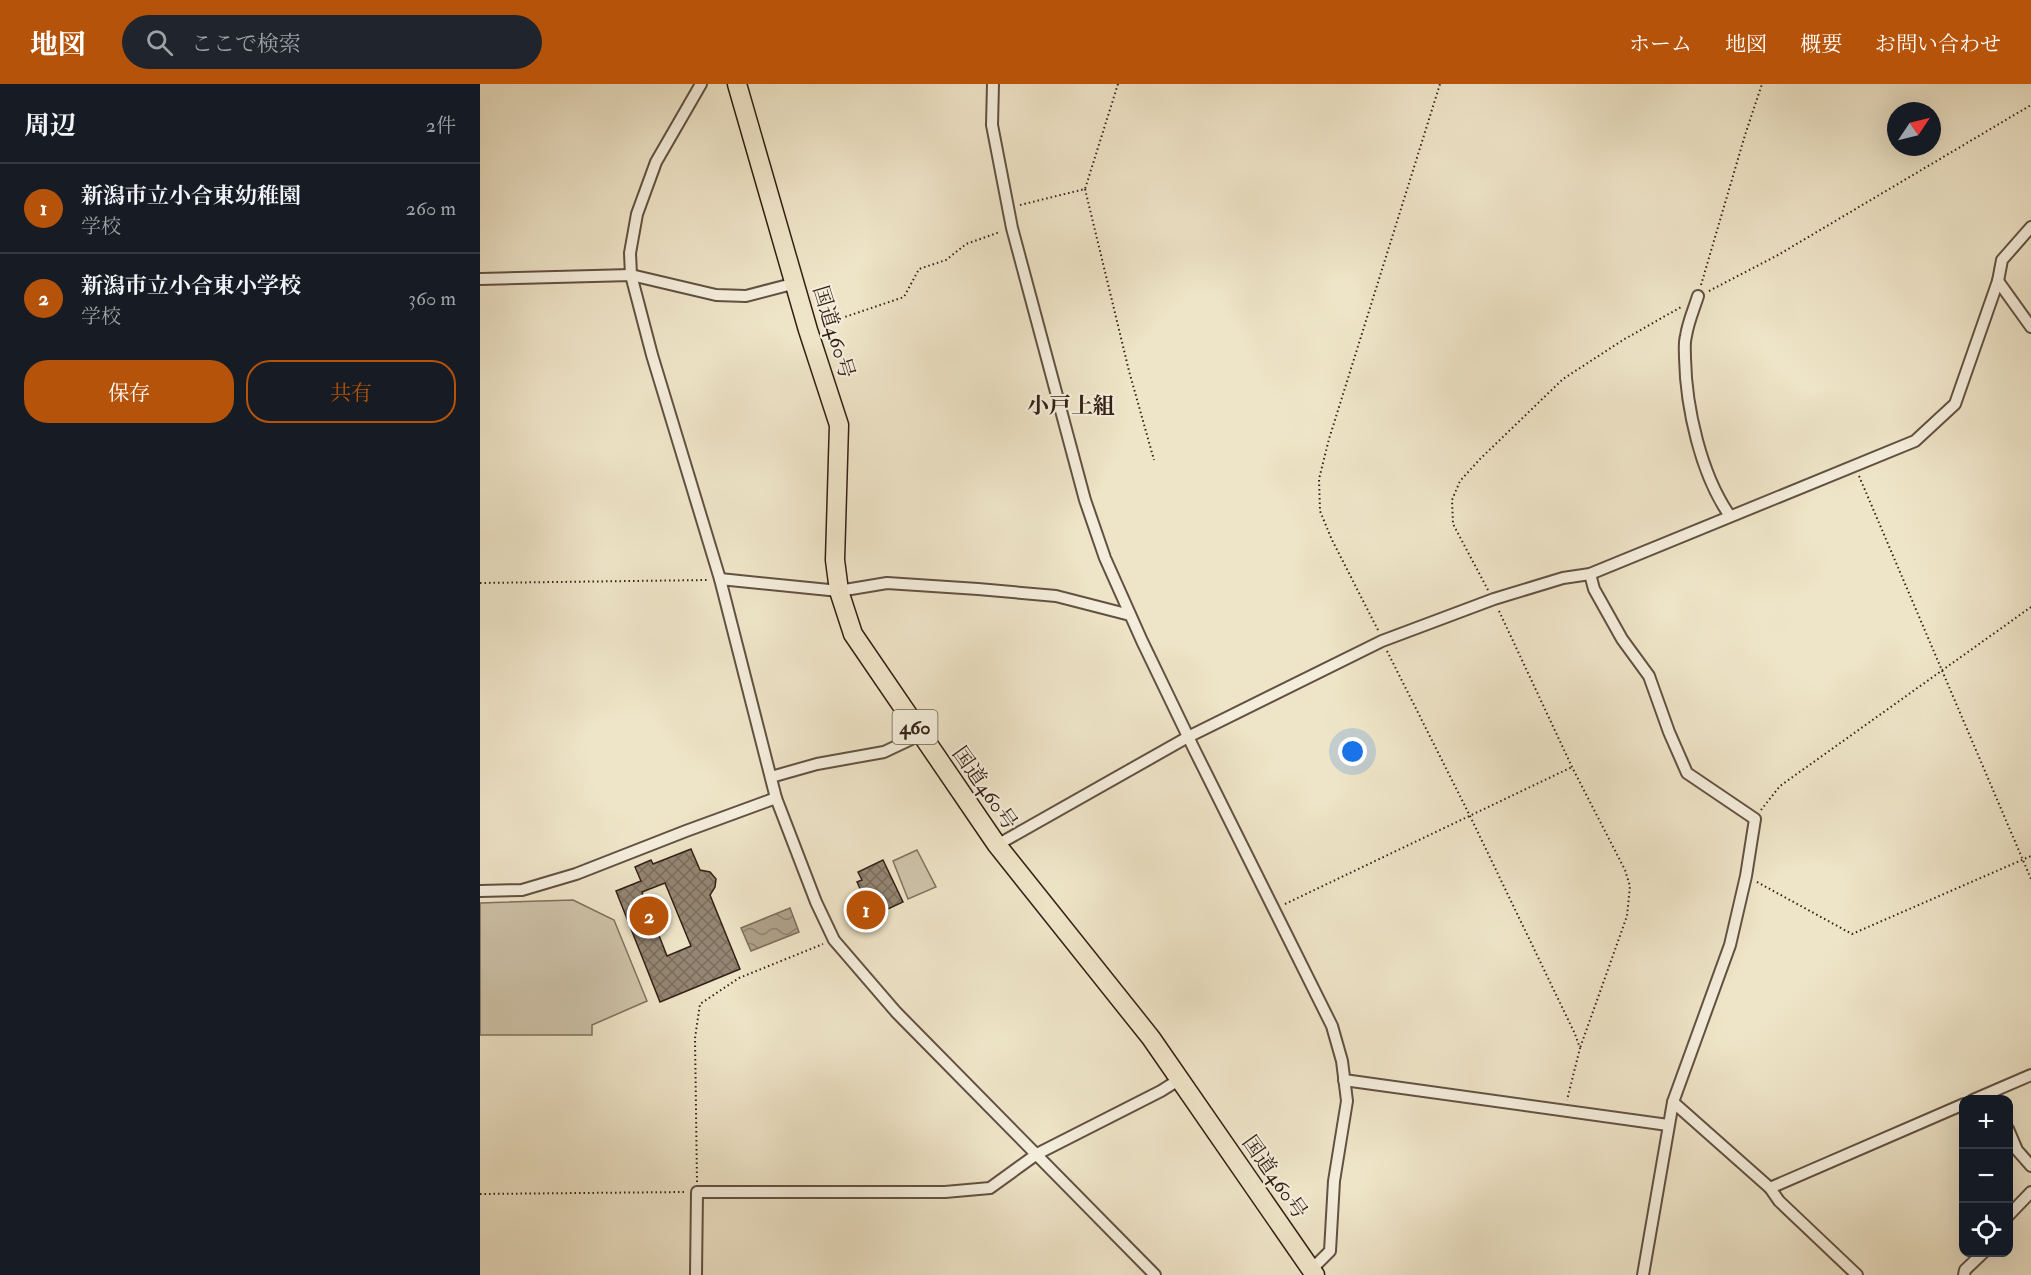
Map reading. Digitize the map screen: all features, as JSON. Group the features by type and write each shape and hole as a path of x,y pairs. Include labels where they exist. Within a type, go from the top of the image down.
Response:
{"highway":[{"name":"国道460号","path":"737,84 808,330 839,425 835,560 839,591 853,634 997,845 1151,1038 1313,1272"}],"street":[{"path":"701,84 656,162 637,214 630,253 632,275 652,355 720,579 776,798 816,902 834,940 896,1012 1155,1275"},
{"path":"993,84 992,125 1007,209 1085,500 1105,558 1188,737 1332,1026 1342,1060 1347,1101 1334,1181 1330,1251 1313,1272"},
{"path":"997,845 1188,737 1382,641 1494,600 1563,578 1590,574 1915,441 1955,404 1998,281 2002,260 2031,227"},
{"path":"480,279 632,275 716,295 736,296 746,296 796,283"},
{"path":"1998,281 2031,327"},
{"path":"1698,296 1685,337 1686,381 1692,416 1707,472 1715,493 1730,516"},
{"path":"1590,574 1594,589 1622,639 1649,676 1687,773 1755,819 1746,876 1731,945 1673,1102 1643,1275"},
{"path":"720,579 839,591 887,583 978,589 1056,596 1130,615"},
{"path":"771,777 817,764 884,752 920,735"},
{"path":"480,891 522,890 576,874 776,798"},
{"path":"1994,1095 2031,1075"},
{"path":"696,1275 697,1192 945,1192 990,1188 1037,1154 1161,1091 1180,1079"},
{"path":"1344,1080 1668,1125"},
{"path":"1673,1102 1770,1188 1779,1201 1857,1275"},
{"path":"1770,1188 1959,1106"},
{"path":"2013,1141 2017,1150 2031,1166"},
{"path":"2013,1211 2031,1192"},
{"path":"1964,1275 1965,1270 1979,1257"}],"path":[{"path":"1118,84 1085,189 1129,371 1154,460"},
{"path":"1440,84 1329,439 1319,480 1320,511 1332,540 1470,816 1580,1047"},
{"path":"1698,296 1762,84"},
{"path":"1563,1112 1580,1047 1627,916 1630,886 1625,870 1572,767 1494,600 1453,525 1452,500 1460,481 1563,379 1698,296 1778,255 2031,105"},
{"path":"1007,209 1085,189"},
{"path":"808,330 904,297 919,269 946,260 966,244 1012,228"},
{"path":"1854,466 2031,879"},
{"path":"480,583 720,579"},
{"path":"1755,819 1761,808 1780,786 2031,607"},
{"path":"1274,909 1572,767"},
{"path":"1746,876 1852,933 2031,856"},
{"path":"480,1194 697,1192 695,1038 700,1004 739,978 834,940"}],"shaded area":[{"path":"917,850 936,887 908,899 893,861"},
{"path":"573,900 614,920 647,1001 592,1025 592,1035 480,1035 480,903"}],"water":[{"path":"790,908 799,932 751,951 741,928"}],"building":[{"path":"691,849 700,870 710,872 716,879 715,887 710,895 740,969 660,1002 616,891 641,881 635,867 651,860 653,864","holes":["665,883 691,946 667,956 642,892"]},
{"path":"883,860 903,902 873,916 857,882 862,880 858,872"}],"place":[{"name":"新潟市立小合東幼稚園","path":"866,910"},
{"name":"新潟市立小合東小学校","path":"649,916"}],"district":[{"name":"小戸上組","path":"1071,405"}]}
